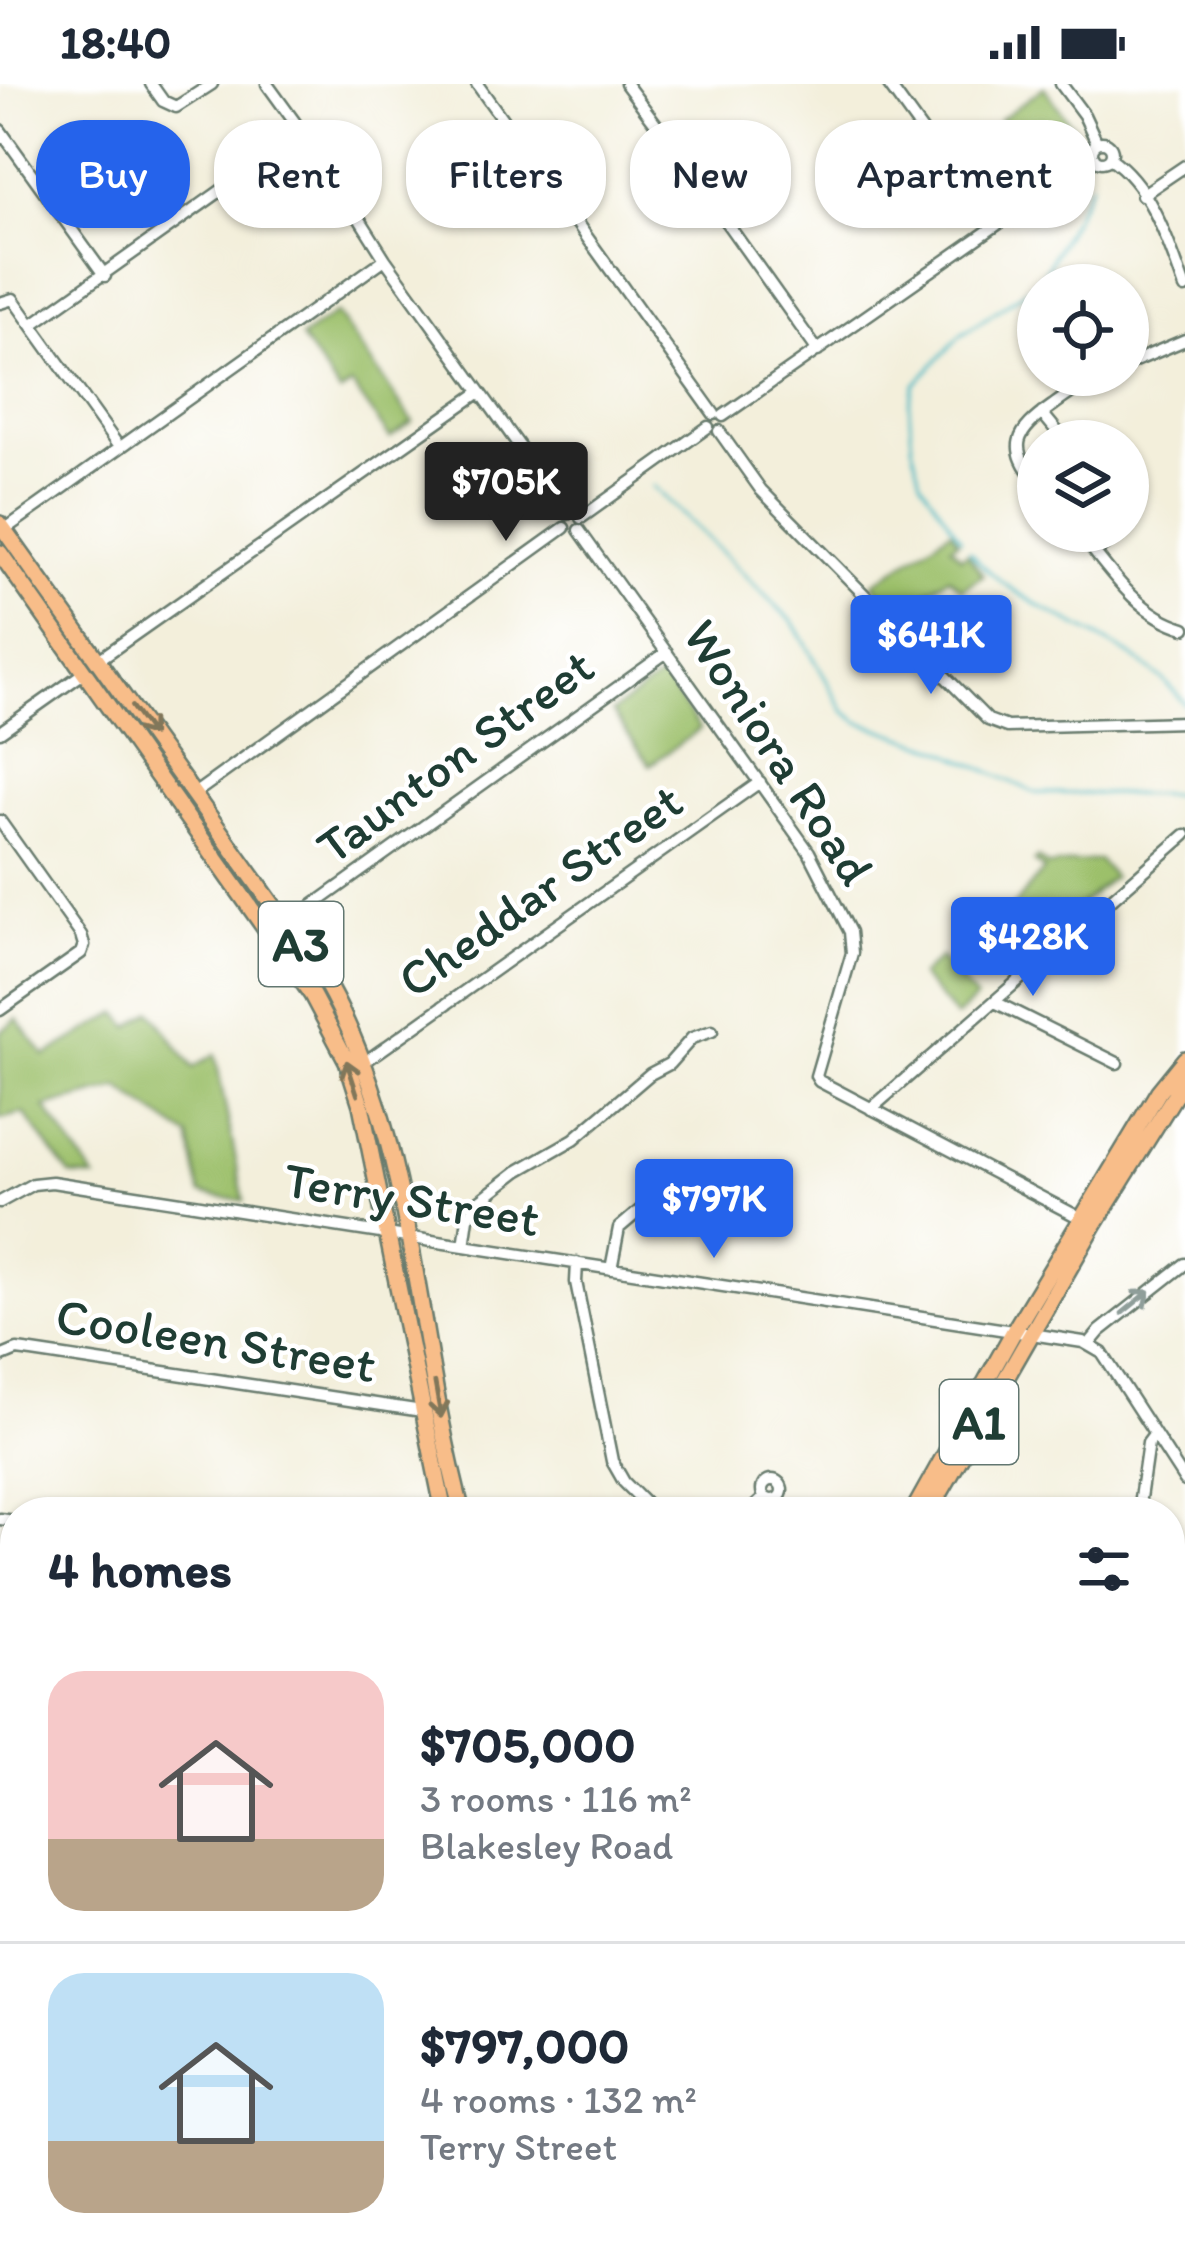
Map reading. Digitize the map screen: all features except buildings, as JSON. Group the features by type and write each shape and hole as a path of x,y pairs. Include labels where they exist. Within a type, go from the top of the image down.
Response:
{"highway":[{"name":"A3","path":"2,527 160,779 312,995 346,1060 361,1106 441,1497"},
{"name":"A3","path":"0,553 194,794 334,996 366,1061 394,1155 459,1497"},
{"path":"160,779 194,794 193,811 208,834 210,850"},
{"name":"A1","path":"1089,1222 1159,1091 1185,1059"},
{"name":"A1","path":"922,1497 1089,1222 1185,1079"},
{"name":"A1","path":"937,1497 1022,1332"}],"street":[{"path":"151,84 163,101 176,107 212,84"},
{"path":"267,84 293,120"},
{"path":"365,228 566,521 580,524 725,424 477,84"},
{"path":"626,84 653,120"},
{"path":"888,84 914,120"},
{"path":"1061,84 1084,115 1097,143 1095,152"},
{"path":"0,130 105,276"},
{"path":"1097,143 1110,145 1110,158 1164,230 1185,288"},
{"path":"1095,158 1101,162 1110,158"},
{"path":"1142,195 1185,166"},
{"path":"32,324 214,197"},
{"path":"730,228 818,351"},
{"path":"719,415 818,351 988,228"},
{"path":"2,527 385,259"},
{"path":"6,300 32,324 119,446"},
{"path":"1149,355 1185,340"},
{"path":"0,732 480,392"},
{"path":"1034,420 1066,396"},
{"path":"1042,413 1048,420"},
{"path":"714,429 761,490 988,720 1006,727 1185,722"},
{"path":"194,794 566,521"},
{"name":"Woniora Road","path":"580,524 809,852 852,937 816,1076 1089,1222"},
{"path":"1095,552 1136,601 1165,622 1185,628"},
{"name":"Taunton Street","path":"287,924 668,652"},
{"name":"Cheddar Street","path":"366,1061 760,782"},
{"path":"0,821 84,945 81,953 0,1010"},
{"path":"871,1109 1185,835"},
{"path":"995,1001 1117,1063"},
{"path":"464,1246 468,1218 478,1202 518,1171 574,1139 650,1074 669,1064 692,1038 712,1031"},
{"path":"611,1269 619,1228 685,1172"},
{"name":"Terry Street","path":"0,1202 33,1184 52,1182 1090,1343"},
{"path":"577,1263 576,1282 612,1461 638,1497"},
{"path":"1185,1264 1100,1330 1090,1343 1102,1353 1185,1481"},
{"name":"Cooleen Street","path":"0,1357 32,1352 422,1411"},
{"path":"1140,1497 1148,1443 1154,1435"}],"green space":[{"path":"1044,87 1068,120 999,120"},
{"path":"336,313 413,422 390,438 352,385 340,393 301,338"},
{"path":"951,530 958,541 951,546 961,557 967,553 983,575 962,589 949,577 899,611 873,584"},
{"path":"662,676 700,729 650,765 612,712"},
{"path":"1037,858 1048,866 1099,860 1113,877 1037,941 1011,909 1044,870 1034,862"},
{"path":"940,958 976,999 956,1017 920,976"},
{"path":"152,1011 193,1068 215,1054 244,1201 201,1194 189,1137 119,1088 45,1107 95,1178 70,1175 24,1113 0,1119 0,1032 17,1019 45,1056 118,1013 130,1027"}],"waterway":[{"path":"961,539 921,481 909,404 915,384 960,336 1040,281 1068,228"},
{"path":"653,486 794,623 844,711 859,722 939,749 1036,793 1185,795"},
{"path":"969,551 1020,594 1137,660 1185,704"}]}
